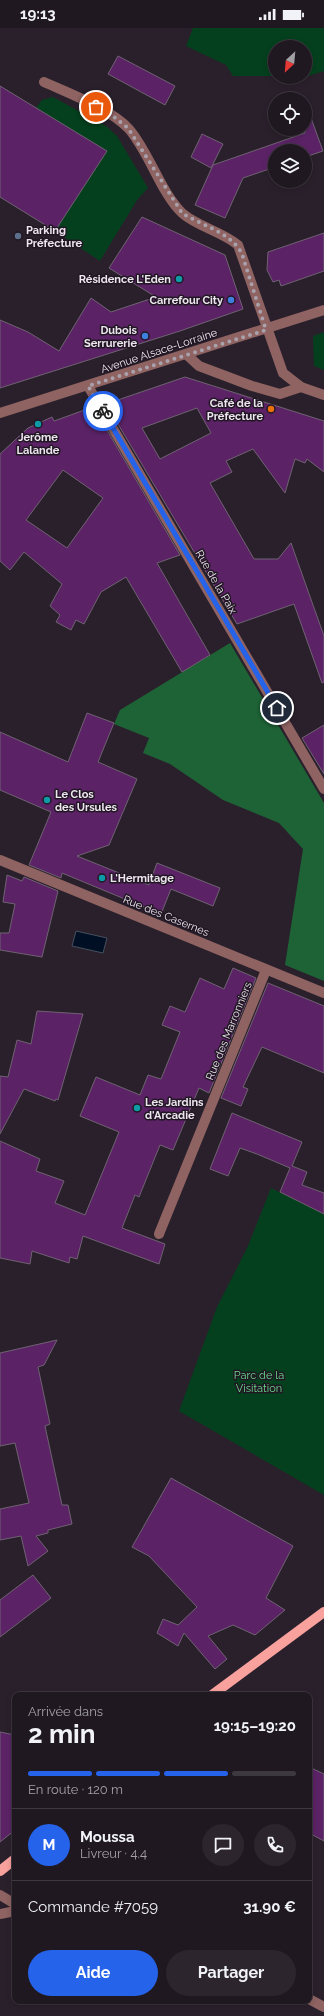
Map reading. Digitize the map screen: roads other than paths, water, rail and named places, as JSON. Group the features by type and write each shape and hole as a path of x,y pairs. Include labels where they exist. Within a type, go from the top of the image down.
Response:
{"main road":[{"path":"216,1692 324,1612"},
{"path":"0,1871 12,1861"}],"street":[{"path":"44,82 109,113 121,121 136,138 182,213 230,238 238,244 266,330 283,373 301,387 324,395"},
{"name":"Avenue Alsace-Lorraine","path":"0,413 266,330 324,310"},
{"path":"186,354 199,366 252,386 280,394 301,387"},
{"name":"Rue de la Paix","path":"88,386 324,789"},
{"name":"Rue des Casernes","path":"0,860 324,993"},
{"name":"Rue des Marronniers","path":"159,1234 266,970"},
{"path":"0,1895 12,1902"},
{"path":"0,1915 12,1912"},
{"path":"0,1915 12,1917"},
{"path":"312,2000 324,2006"}],"water":[{"path":"76,931 107,938 103,953 72,946"}],"place":[{"name":"Parking Préfecture","path":"18,236"},
{"name":"Résidence L'Eden","path":"179,279"},
{"name":"Carrefour City","path":"231,300"},
{"name":"Dubois Serrurerie","path":"145,336"},
{"name":"Café de la Préfecture","path":"271,409"},
{"name":"Jerôme Lalande","path":"38,424"},
{"name":"Le Clos des Ursules","path":"47,800"},
{"name":"L'Hermitage","path":"102,878"},
{"name":"Les Jardins d'Arcadie","path":"137,1108"}],"park label":[{"name":"Parc de la Visitation","path":"259,1381"}]}
